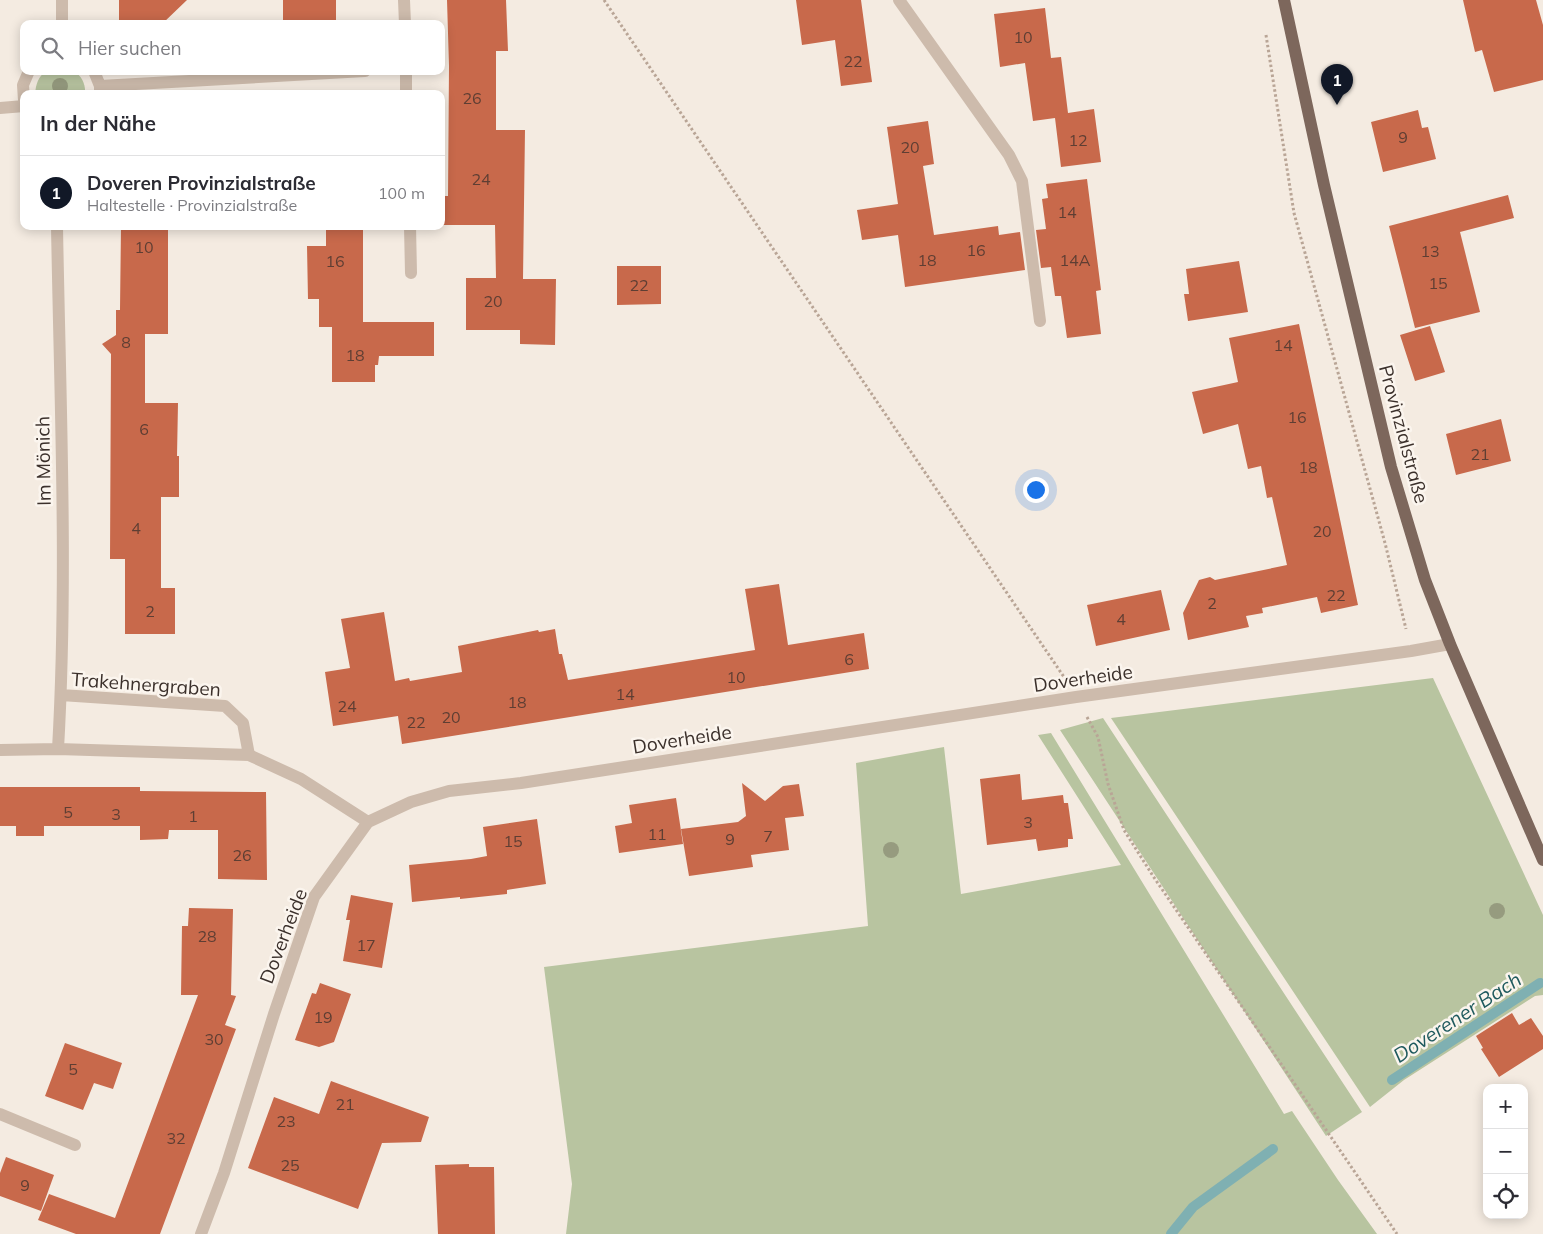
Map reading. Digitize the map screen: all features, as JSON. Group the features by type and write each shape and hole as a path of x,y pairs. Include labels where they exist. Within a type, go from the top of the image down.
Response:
{"main road":[{"name":"Provinzialstraße","path":"1284,0 1326,193 1391,467 1425,580 1450,644 1543,860"}],"street":[{"path":"62,0 62,20"},
{"path":"404,0 405,20"},
{"path":"899,0 1009,155 1022,181 1040,321"},
{"path":"23,90 23,85 27,75"},
{"path":"95,75 100,90 309,75"},
{"path":"406,75 406,90"},
{"path":"0,108 20,106"},
{"name":"Im Mönich","path":"57,230 63,564 61,695"},
{"path":"410,230 411,273"},
{"name":"Doverheide","path":"201,1234 224,1173 274,1014 314,897 368,822 411,802 449,791 521,783 1076,697 1450,644"},
{"name":"Trakehnergraben","path":"58,750 61,695 225,706 243,723 249,755"},
{"path":"0,750 249,755 301,779 368,822"},
{"path":"0,1114 75,1144"}],"path":[{"path":"604,0 1076,697 1098,737 1108,784 1124,830 1153,876 1396,1234"},
{"path":"1266,34 1294,212 1385,543 1411,651"}],"green space":[{"path":"79,75 85,90 36,90 41,76"},
{"path":"1433,678 1543,915 1543,995 1535,996 1404,1080 1370,1107 1111,718"},
{"path":"1103,718 1362,1112 1326,1136 1060,730"},
{"path":"1051,733 1284,1114 1292,1111 1377,1234 566,1234 572,1184 544,967 868,926 856,763 944,747 961,894 1121,865 1038,735"}],"building":[{"path":"119,0 187,0 166,20 119,20"},
{"path":"283,0 336,0 336,20 283,20"},
{"path":"447,0 506,0 508,51 496,51 496,130 525,130 523,279 556,279 555,345 520,344 520,330 466,330 466,278 496,278 495,225 445,225 445,196 448,196 449,66"},
{"path":"796,0 861,0 872,82 841,86 835,40 802,45"},
{"path":"1463,0 1536,0 1543,25 1543,80 1494,92 1482,50 1475,52"},
{"path":"1045,8 1051,58 1061,57 1068,113 1094,109 1101,162 1061,167 1055,118 1033,121 1025,63 1000,67 994,14"},
{"path":"1418,110 1422,128 1428,127 1436,159 1383,172 1371,122"},
{"path":"928,121 934,164 923,166 934,235 998,226 999,235 1020,232 1025,270 905,287 898,235 862,240 857,210 898,204 887,127"},
{"path":"1087,179 1101,290 1096,291 1101,334 1067,338 1061,296 1055,296 1051,267 1041,268 1036,230 1046,229 1042,199 1048,198 1046,184"},
{"path":"1508,195 1514,218 1460,232 1480,312 1415,328 1389,226"},
{"path":"121,230 168,230 168,334 145,334 145,403 178,403 177,456 179,456 179,497 161,497 161,588 175,588 175,634 125,634 125,559 110,559 111,354 102,344 116,335 116,310 120,310"},
{"path":"326,230 363,230 363,322 434,322 434,356 379,356 378,365 375,365 375,382 332,382 332,327 319,327 319,299 308,299 307,246 326,246"},
{"path":"1239,261 1248,312 1188,321 1184,294 1189,294 1186,269"},
{"path":"617,266 661,266 661,304 617,305"},
{"path":"1299,324 1358,605 1321,613 1317,597 1262,608 1263,613 1246,616 1249,627 1188,640 1183,613 1199,580 1210,577 1215,580 1287,565 1272,497 1267,498 1261,466 1248,469 1238,424 1203,434 1192,392 1238,382 1229,338"},
{"path":"1430,326 1445,372 1415,381 1400,335"},
{"path":"1501,419 1511,461 1456,475 1446,434"},
{"path":"779,584 788,645 864,633 869,669 402,744 398,716 333,726 325,672 350,668 341,619 384,612 395,681 409,678 410,681 462,672 458,646 538,630 539,632 555,629 559,654 562,654 568,680 755,650 745,589"},
{"path":"1161,590 1170,630 1096,646 1087,605"},
{"path":"1020,774 1022,800 1063,795 1064,803 1068,803 1073,839 1068,839 1068,847 1038,851 1036,839 987,845 980,779"},
{"path":"742,783 765,801 783,786 799,784 804,816 785,818 789,850 751,855 753,867 689,876 681,829 738,822 746,816"},
{"path":"0,787 140,787 140,791 266,792 267,880 218,879 218,830 169,830 168,839 140,840 140,826 44,826 44,836 16,836 16,826 0,826"},
{"path":"676,798 683,844 619,853 615,826 632,823 629,805"},
{"path":"537,819 546,884 507,890 507,894 412,902 409,865 487,856 483,827"},
{"path":"351,895 393,903 382,968 343,961 350,920 346,920"},
{"path":"189,908 233,909 231,995 236,996 225,1025 236,1029 160,1234 76,1234 38,1220 49,1194 115,1218 198,995 181,995 182,926 188,926"},
{"path":"320,983 351,994 334,1042 319,1047 295,1040 312,993 316,994"},
{"path":"1512,1013 1519,1025 1531,1018 1543,1036 1543,1049 1499,1077 1481,1049 1483,1048 1476,1036"},
{"path":"65,1043 122,1063 113,1089 94,1083 83,1110 45,1096"},
{"path":"331,1081 429,1117 421,1142 382,1143 358,1209 248,1168 274,1097 319,1114"},
{"path":"6,1157 54,1175 41,1211 0,1196 0,1173"},
{"path":"469,1164 469,1167 494,1167 495,1234 438,1234 435,1165"}],"waterway":[{"name":"Doverener Bach","path":"1392,1080 1540,983"},
{"name":"Doverener Bach","path":"1171,1234 1193,1207 1273,1149"}],"place":[{"name":"Doveren Provinzialstraße","path":"1337,105"}]}
